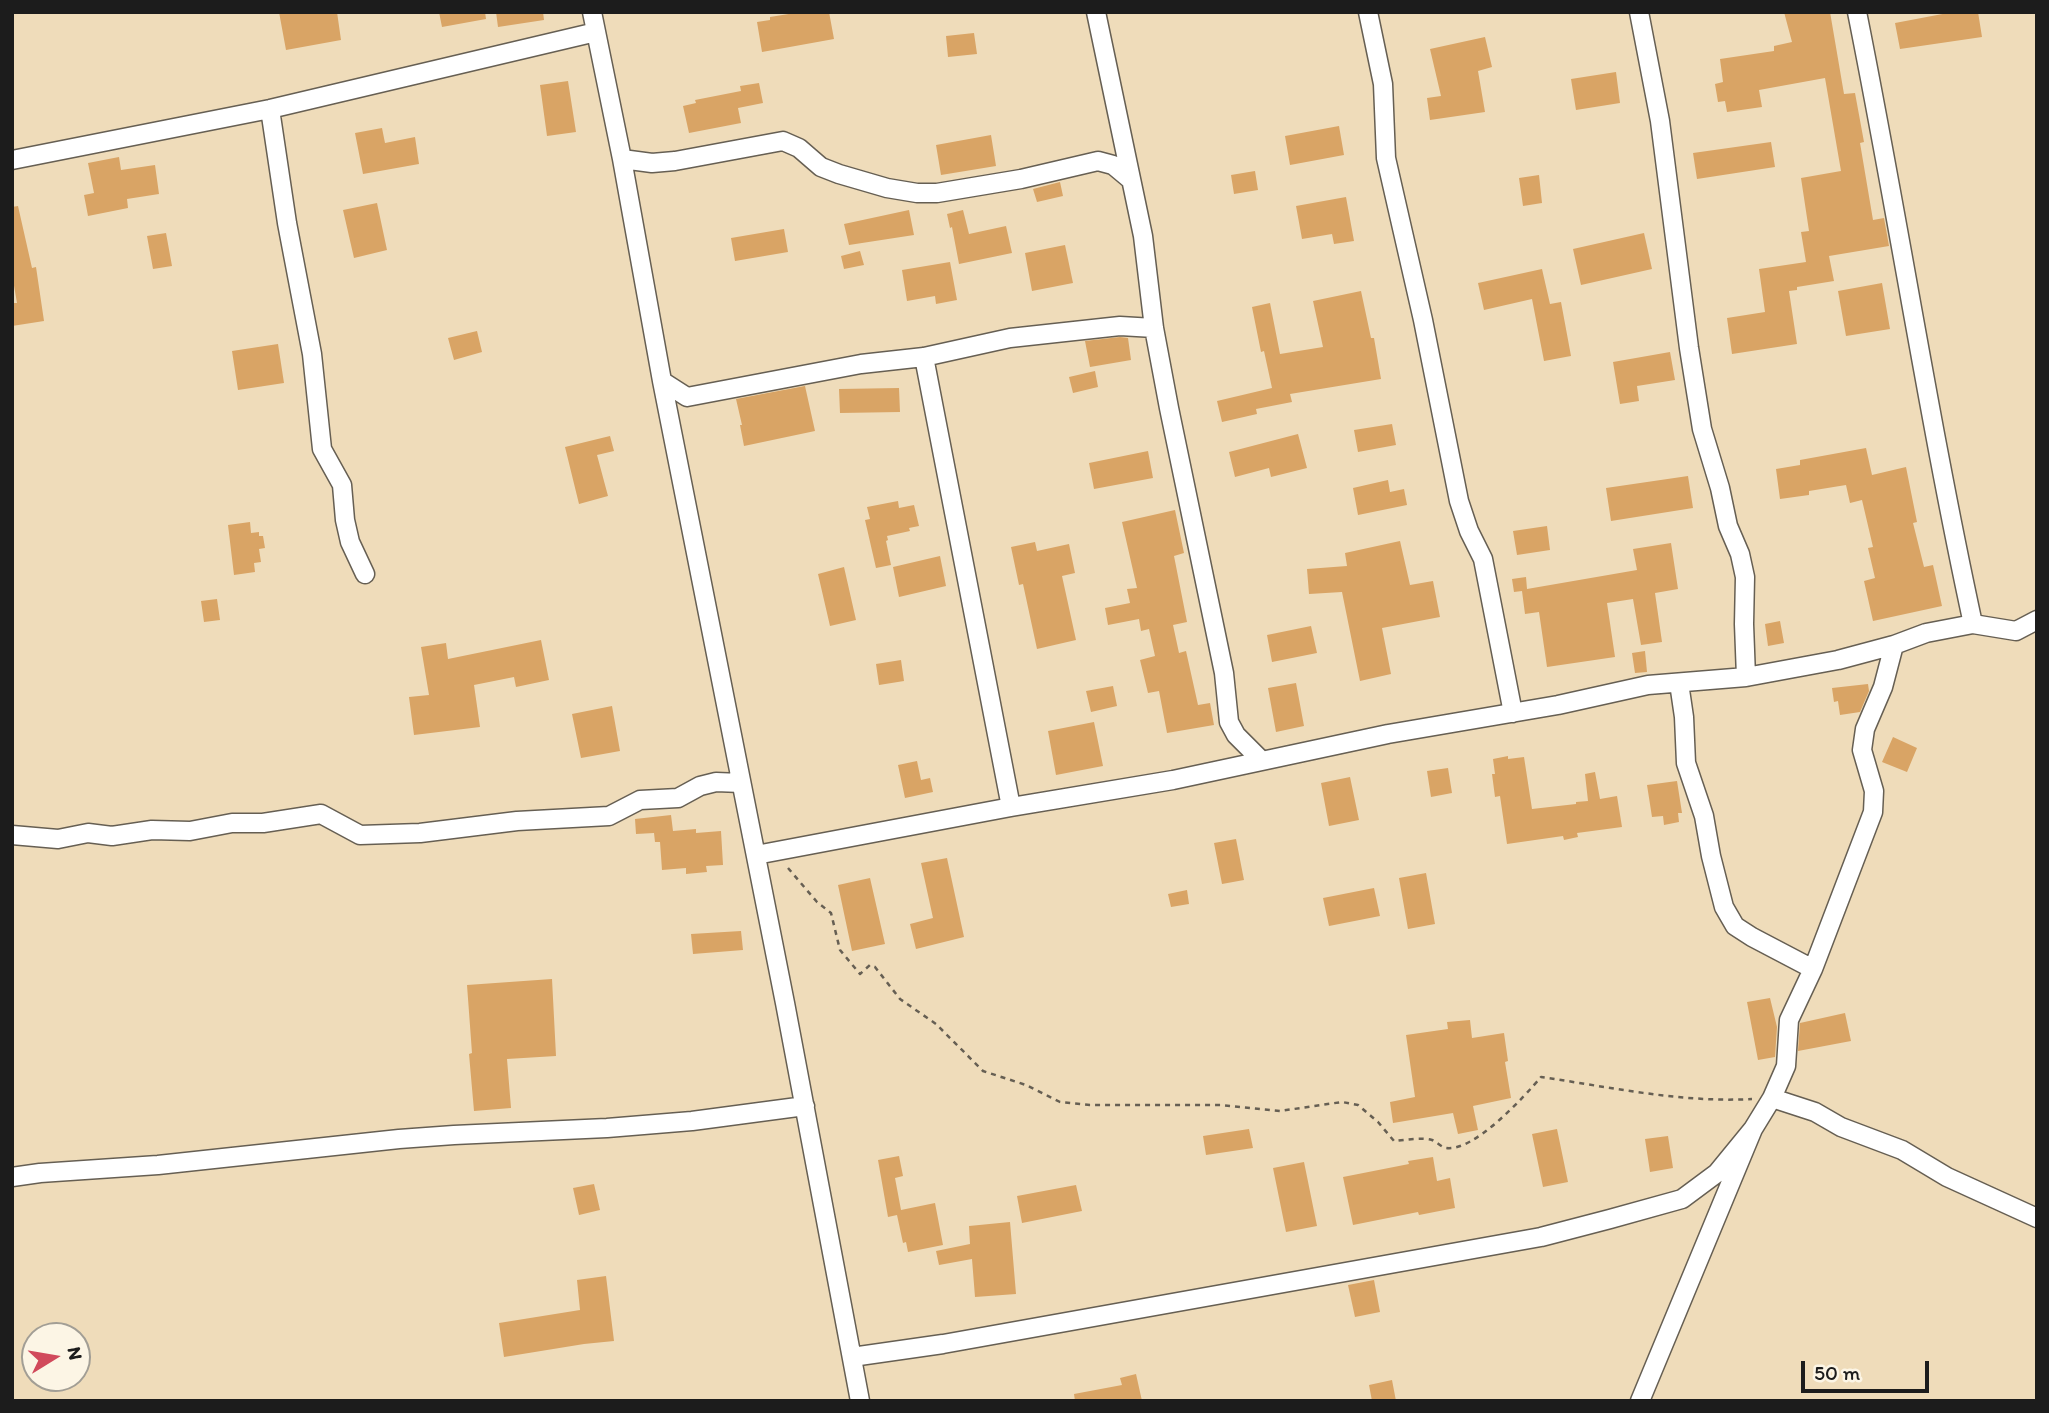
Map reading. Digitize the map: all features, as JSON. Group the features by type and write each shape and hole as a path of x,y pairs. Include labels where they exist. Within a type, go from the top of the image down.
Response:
{"street":[{"path":"592,12 860,1401"},
{"path":"1096,12 1143,236 1154,328 1224,673 1229,722 1236,735 1261,760"},
{"path":"1368,12 1383,84 1386,158 1423,320 1459,501 1469,531 1483,559 1513,713"},
{"path":"1639,12 1660,121 1702,429 1745,577 1746,677"},
{"path":"1857,12 1954,536 1973,624"},
{"path":"12,160 270,109 596,32"},
{"path":"270,109 287,223 312,354 322,449 342,485 349,542 365,574"},
{"path":"622,159 652,163 675,161 783,141 799,148 821,167 839,174 887,188 917,193 937,193 1010,181 1098,161 1114,165 1131,180"},
{"path":"662,381 687,397 861,364 924,357 1010,338 1120,326 1154,328"},
{"path":"924,357 1011,807"},
{"path":"755,855 1173,780 1388,734 1558,705 1648,685 1746,677 1838,660 1926,633 1973,624 2016,631 2037,620"},
{"path":"852,1357 943,1344 1541,1237 1682,1199 1717,1173 1753,1129 1772,1098 1786,1066 1788,1020 1813,969 1873,811 1874,792 1862,750 1866,729 1883,687 1894,645"},
{"path":"1679,683 1686,763 1704,816 1724,907 1735,926 1813,969"},
{"path":"12,835 58,839 88,833 112,836 152,830 190,831 232,823 262,823 321,814 360,835 420,833 517,821 610,816 640,800 678,798 700,786 716,782 741,783"},
{"path":"1772,1098 1815,1112 1841,1126 1902,1150 1947,1177 2037,1218"},
{"path":"12,1177 158,1165 413,1138 692,1121 805,1106"},
{"path":"1640,1401 1753,1129"}],"path":[{"path":"775,852 817,902 831,913 841,950 860,974 870,965 876,967 900,999 936,1024 983,1071 1026,1085 1060,1102 1090,1105 1222,1105 1280,1111 1342,1102 1358,1105 1378,1122 1394,1141 1429,1139 1446,1148 1460,1146 1485,1131 1518,1104 1541,1077 1679,1097 1734,1100 1772,1098"}],"building":[{"path":"279,12 337,12 341,40 286,50"},
{"path":"439,12 485,12 486,19 442,27"},
{"path":"496,12 543,12 544,20 498,27"},
{"path":"801,12 829,12 834,39 762,52 757,22"},
{"path":"1784,12 1830,12 1844,94 1855,93 1873,220 1884,218 1889,246 1829,256 1834,281 1797,287 1797,290 1789,291 1797,344 1732,354 1727,318 1765,312 1759,269 1806,262 1801,232 1809,231 1801,178 1841,171 1825,78 1759,90 1762,107 1727,112 1725,101 1718,102 1715,84 1723,82 1720,59 1774,51 1774,46 1792,42"},
{"path":"1953,12 1978,12 1982,37 1900,49 1895,23"},
{"path":"974,33 977,54 948,57 946,36"},
{"path":"1485,37 1492,67 1478,71 1485,112 1430,120 1427,98 1441,96 1430,49"},
{"path":"1616,72 1620,103 1576,110 1571,79"},
{"path":"568,81 576,132 547,136 540,85"},
{"path":"759,83 763,103 738,108 741,123 689,133 683,106 696,103 695,100 741,91 740,86"},
{"path":"1339,126 1344,155 1290,165 1285,136"},
{"path":"382,128 385,143 415,137 419,164 363,174 355,133"},
{"path":"991,135 996,166 941,175 936,145"},
{"path":"1771,142 1775,167 1697,179 1693,153"},
{"path":"119,157 121,170 155,165 159,194 127,199 128,208 88,216 84,195 94,193 88,163"},
{"path":"1255,171 1258,190 1234,194 1231,175"},
{"path":"1539,175 1542,203 1523,206 1519,178"},
{"path":"1060,182 1063,196 1037,202 1033,189"},
{"path":"1346,197 1354,241 1334,244 1332,234 1302,239 1296,206"},
{"path":"377,203 387,250 354,258 343,210"},
{"path":"18,206 32,268 36,267 44,321 12,326 12,303 17,303 12,274 12,207"},
{"path":"909,210 914,235 849,245 844,224"},
{"path":"963,210 969,234 1006,226 1012,253 959,264 947,214"},
{"path":"784,229 788,252 735,261 731,238"},
{"path":"166,233 172,266 153,269 147,236"},
{"path":"1644,233 1652,269 1581,285 1573,249"},
{"path":"1065,245 1073,283 1032,291 1025,253"},
{"path":"860,251 864,265 844,269 841,256"},
{"path":"950,262 957,300 936,304 935,296 907,301 902,270"},
{"path":"1542,269 1550,304 1561,302 1571,356 1544,361 1532,299 1484,310 1478,283"},
{"path":"1882,283 1890,329 1846,336 1838,291"},
{"path":"1361,291 1371,338 1374,338 1381,379 1290,394 1292,402 1256,409 1257,414 1222,422 1217,401 1272,388 1252,307 1270,303 1280,354 1323,347 1313,301"},
{"path":"477,331 482,352 454,360 448,338"},
{"path":"1128,338 1131,360 1090,367 1085,341"},
{"path":"278,344 284,383 238,390 232,351"},
{"path":"1670,352 1675,380 1637,386 1639,401 1620,404 1613,362"},
{"path":"1095,371 1098,387 1073,393 1069,377"},
{"path":"805,386 815,431 744,446 736,399"},
{"path":"899,388 900,412 840,413 839,389"},
{"path":"1392,424 1396,445 1358,452 1354,430"},
{"path":"1298,434 1307,468 1271,477 1269,468 1235,477 1229,452"},
{"path":"610,436 614,451 597,455 608,496 579,504 565,447"},
{"path":"1866,448 1872,475 1906,467 1917,522 1913,523 1924,567 1933,565 1942,606 1873,621 1864,581 1875,578 1868,548 1873,547 1862,500 1850,503 1846,485 1809,491 1809,495 1780,499 1776,469 1800,465 1800,460"},
{"path":"1148,451 1153,478 1094,489 1089,463"},
{"path":"1688,476 1693,508 1611,521 1606,488"},
{"path":"1388,480 1390,492 1404,489 1407,505 1358,515 1353,488"},
{"path":"898,501 899,508 914,505 919,526 887,536 891,565 876,568 865,520 870,519 867,507"},
{"path":"1175,510 1184,553 1174,556 1187,622 1173,625 1179,653 1186,651 1198,705 1210,703 1214,725 1167,733 1159,691 1148,693 1140,660 1155,656 1149,629 1141,631 1139,619 1108,625 1105,608 1130,603 1127,589 1137,588 1122,522"},
{"path":"250,522 251,533 259,532 259,536 263,536 265,548 259,549 261,562 254,563 255,572 234,575 228,525"},
{"path":"1547,526 1550,550 1517,555 1513,531"},
{"path":"1400,541 1410,585 1433,581 1440,617 1382,628 1391,674 1360,681 1342,592 1309,594 1307,569 1347,566 1345,553"},
{"path":"1035,542 1037,551 1069,544 1075,573 1062,576 1076,640 1037,649 1023,584 1019,585 1011,547"},
{"path":"1671,543 1678,589 1655,593 1662,642 1641,645 1633,599 1607,603 1615,657 1547,667 1539,612 1525,614 1522,591 1514,592 1512,579 1526,577 1527,589 1637,570 1633,549"},
{"path":"940,556 946,586 899,597 893,567"},
{"path":"844,567 856,620 830,626 818,574"},
{"path":"217,599 220,620 204,622 201,601"},
{"path":"1780,621 1784,643 1768,646 1765,624"},
{"path":"1311,626 1317,653 1272,662 1267,635"},
{"path":"541,640 549,680 516,687 514,677 474,685 480,727 414,735 409,697 429,695 421,647 446,643 448,659"},
{"path":"1645,651 1647,672 1635,673 1632,653"},
{"path":"901,660 904,681 879,685 876,664"},
{"path":"1296,683 1304,726 1276,732 1268,688"},
{"path":"1868,684 1869,691 1860,712 1840,715 1832,688"},
{"path":"1113,686 1117,706 1091,712 1086,691"},
{"path":"612,706 620,751 581,758 572,714"},
{"path":"1094,722 1103,766 1056,775 1048,731"},
{"path":"1893,737 1917,748 1907,772 1882,762"},
{"path":"1508,756 1508,759 1524,757 1532,809 1588,801 1585,774 1595,772 1600,799 1617,796 1622,827 1577,833 1578,837 1564,840 1563,836 1507,844 1500,796 1495,797 1492,774 1495,774 1493,759"},
{"path":"917,761 921,780 930,778 933,792 905,798 898,765"},
{"path":"1448,768 1452,793 1431,797 1427,771"},
{"path":"1350,777 1359,820 1329,826 1321,783"},
{"path":"1677,781 1682,813 1678,813 1679,822 1664,825 1663,816 1652,817 1647,785"},
{"path":"671,815 673,831 721,831 723,865 706,866 707,872 686,874 686,868 662,870 660,842 655,842 654,833 636,834 635,819"},
{"path":"1236,839 1244,880 1222,884 1214,843"},
{"path":"947,858 964,937 916,949 910,924 933,918 921,863"},
{"path":"1426,873 1435,924 1408,929 1399,878"},
{"path":"870,878 885,944 852,951 838,885"},
{"path":"1374,888 1380,916 1329,926 1323,898"},
{"path":"1187,890 1189,904 1171,907 1168,894"},
{"path":"741,931 743,950 693,954 691,934"},
{"path":"552,979 556,1056 507,1059 511,1108 474,1111 467,985"},
{"path":"1770,998 1777,1027 1775,1057 1758,1060 1747,1002"},
{"path":"1845,1013 1851,1041 1798,1051 1800,1023"},
{"path":"1470,1020 1472,1038 1504,1033 1508,1061 1505,1062 1511,1098 1473,1106 1478,1130 1458,1134 1453,1113 1393,1123 1390,1102 1415,1097 1406,1035 1448,1029 1447,1022"},
{"path":"1249,1129 1253,1148 1206,1155 1203,1136"},
{"path":"1557,1129 1568,1182 1543,1187 1532,1134"},
{"path":"1668,1136 1673,1168 1650,1172 1645,1139"},
{"path":"899,1156 903,1176 895,1178 901,1210 935,1203 943,1245 908,1252 906,1242 903,1243 897,1215 888,1217 878,1160"},
{"path":"1433,1157 1437,1181 1450,1178 1455,1208 1419,1215 1418,1212 1353,1225 1343,1177"},
{"path":"1304,1162 1317,1226 1286,1232 1273,1168"},
{"path":"594,1184 600,1210 579,1215 573,1188"},
{"path":"1076,1185 1082,1211 1022,1223 1017,1196"},
{"path":"1010,1222 1016,1294 975,1297 972,1259 939,1265 936,1251 970,1244 969,1226"},
{"path":"606,1276 614,1341 504,1357 499,1323 580,1310 577,1280"},
{"path":"1374,1280 1380,1312 1355,1317 1348,1285"},
{"path":"1136,1374 1142,1401 1075,1401 1074,1394 1122,1385 1120,1378"},
{"path":"1392,1380 1396,1401 1372,1401 1369,1385"}]}
